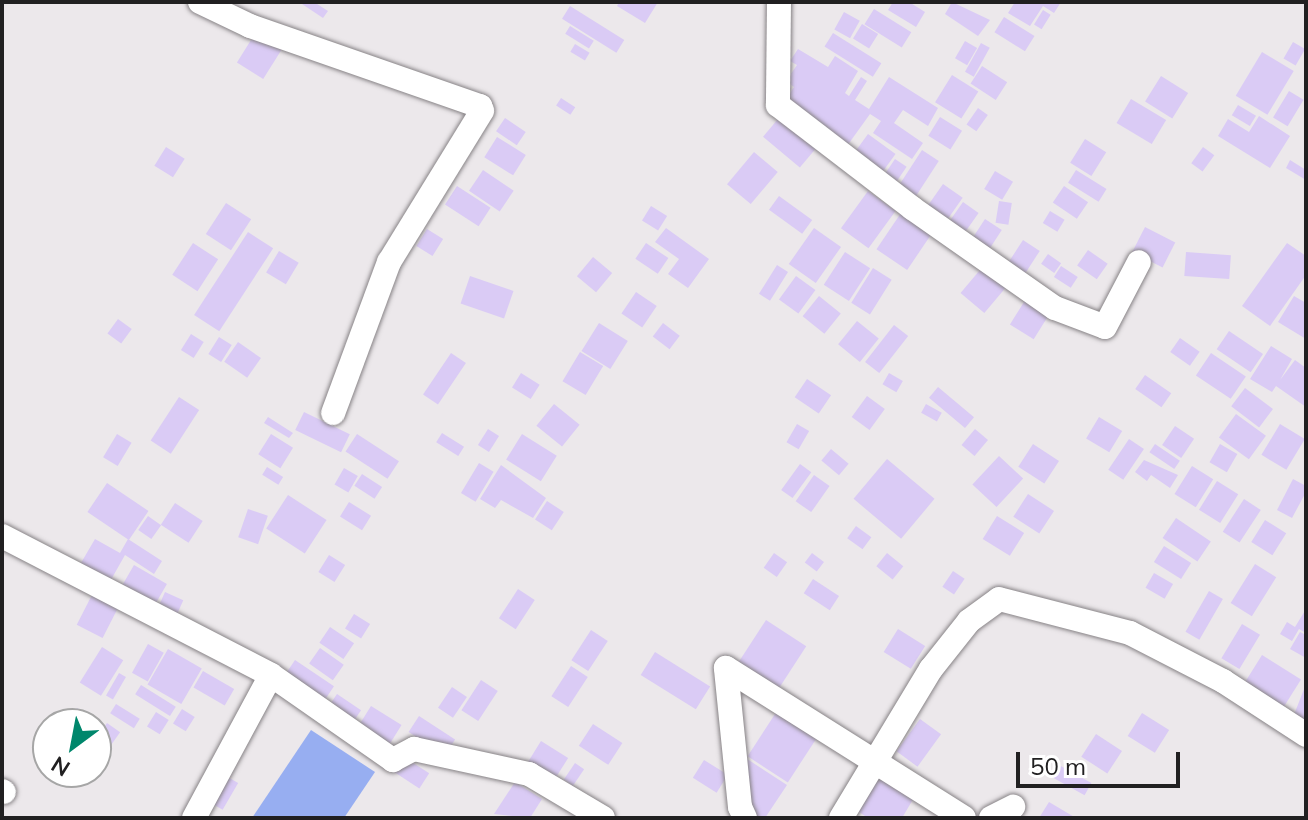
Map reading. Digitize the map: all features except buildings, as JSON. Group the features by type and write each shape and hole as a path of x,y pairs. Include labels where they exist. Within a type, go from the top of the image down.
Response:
{"street":[{"path":"200,2 250,26 480,106 482,111 389,262 333,413"},
{"path":"779,2 778,105 912,208 1055,308 1105,327 1139,262"},
{"path":"2,536 271,675 393,760 414,749 529,774 603,818"},
{"path":"841,818 931,669 969,621 999,599 1130,633 1223,681 1306,735"},
{"path":"745,818 740,807 726,668 803,713 873,765 964,818"},
{"path":"194,818 271,675"}],"water":[{"path":"311,730 375,772 344,818 252,818"}]}
